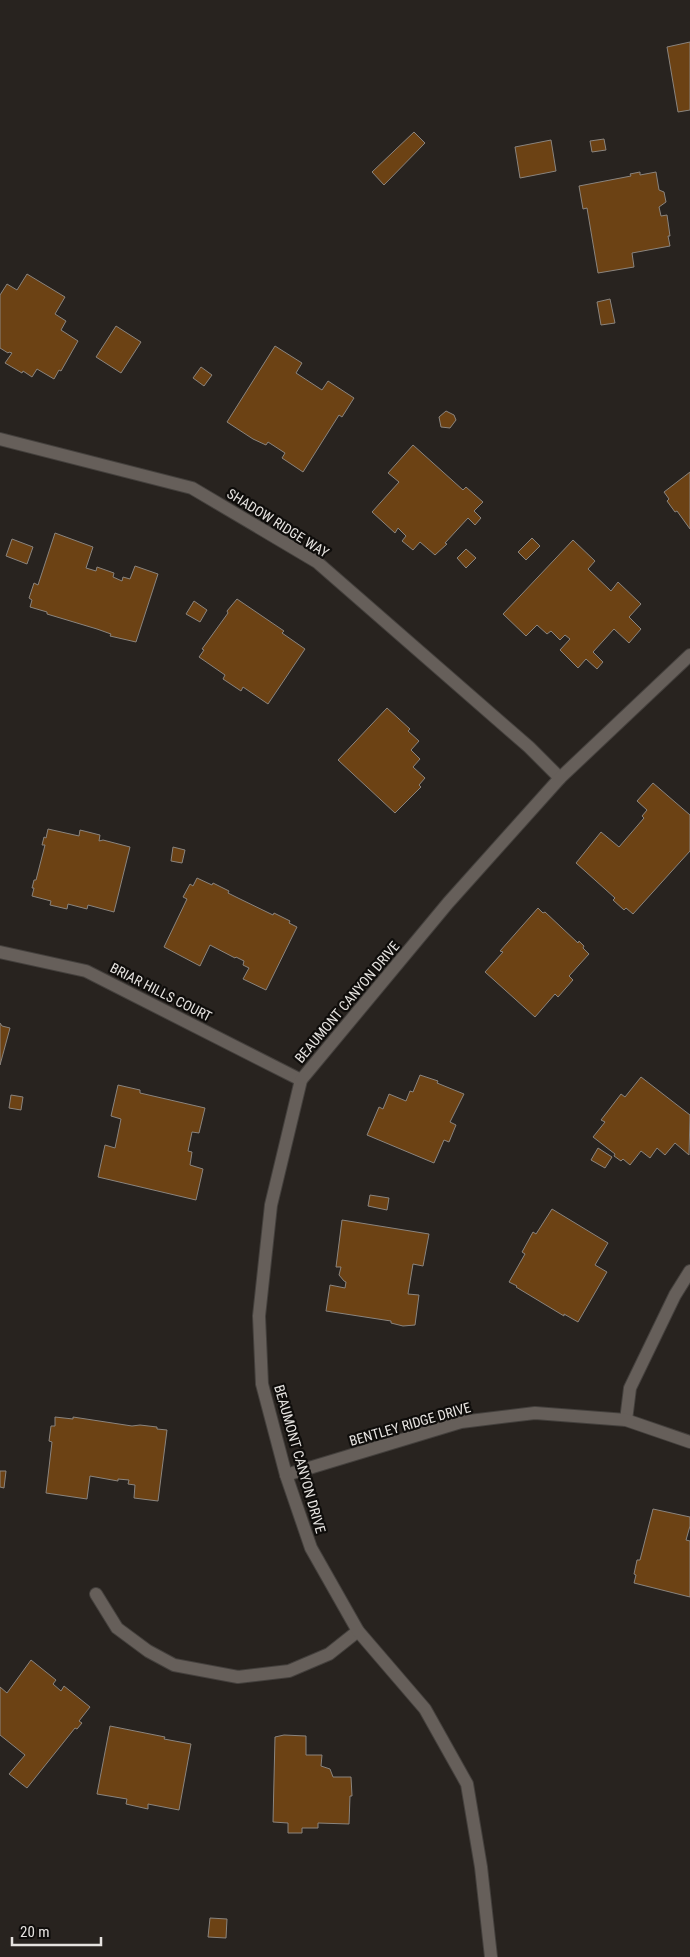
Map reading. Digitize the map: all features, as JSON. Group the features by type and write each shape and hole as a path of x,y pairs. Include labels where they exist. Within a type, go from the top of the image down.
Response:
{"street":[{"name":"SHADOW RIDGE WAY","path":"0,439 192,488 317,562 528,747 560,778"},
{"name":"BEAUMONT CANYON DRIVE","path":"491,1957 481,1867 467,1784 425,1709 358,1631 311,1548 286,1475 262,1384 259,1316 271,1204 301,1080 448,903 560,778 690,655"},
{"name":"BRIAR HILLS COURT","path":"0,952 86,971 301,1080"},
{"path":"626,1420 630,1388 675,1295 690,1271"},
{"name":"BENTLEY RIDGE DRIVE","path":"286,1475 462,1422 535,1413 626,1420 690,1442"},
{"path":"96,1594 117,1628 148,1651 174,1665 238,1677 289,1671 329,1654 358,1631"}],"building":[{"path":"690,42 690,110 678,112 667,47"},
{"path":"414,132 425,143 384,185 372,172"},
{"path":"604,139 606,150 592,152 590,141"},
{"path":"551,140 556,171 520,178 515,147"},
{"path":"640,172 640,175 656,172 659,190 664,192 666,202 659,207 661,216 667,215 670,246 632,253 634,267 598,273 587,208 583,209 579,186 631,176 630,174"},
{"path":"27,274 65,297 55,314 66,321 61,330 78,341 61,371 59,370 54,379 37,369 32,377 23,371 22,373 5,363 12,353 8,353 0,348 0,295 7,284 17,290"},
{"path":"610,299 615,323 601,325 597,302"},
{"path":"116,326 141,342 121,373 96,357"},
{"path":"275,346 302,363 296,373 322,390 328,381 354,398 342,417 339,415 303,472 282,458 285,453 268,442 266,445 253,439 227,422"},
{"path":"201,367 212,375 204,386 193,378"},
{"path":"446,411 454,415 456,420 450,428 441,427 439,417"},
{"path":"413,445 463,490 466,487 483,502 474,511 481,518 475,525 468,518 445,543 447,544 435,555 420,542 413,550 402,541 406,536 398,528 395,533 372,512 399,482 388,473"},
{"path":"690,472 690,529 667,501 669,499 664,492"},
{"path":"55,533 93,547 86,568 96,571 97,567 114,573 113,577 122,581 123,577 130,579 135,566 158,574 136,642 110,636 111,634 30,607 32,600 29,598 34,583 38,585"},
{"path":"532,538 540,546 526,560 518,552"},
{"path":"12,539 33,547 27,564 6,556"},
{"path":"573,540 595,561 588,569 611,591 618,582 641,604 629,617 641,629 629,643 614,629 593,652 603,662 597,669 586,659 578,668 560,650 570,639 565,635 560,640 551,631 547,634 537,625 526,636 503,614"},
{"path":"466,549 476,558 466,568 457,558"},
{"path":"237,599 284,631 282,633 305,649 268,704 243,687 241,691 223,679 225,675 199,657 204,650 202,649"},
{"path":"194,601 207,610 200,622 186,614"},
{"path":"387,708 410,729 408,731 419,741 411,750 420,759 413,767 425,778 419,785 421,787 395,813 338,760"},
{"path":"653,783 690,815 690,851 633,914 626,908 624,910 613,900 615,898 576,863 601,832 619,847 644,818 642,816 647,810 637,801"},
{"path":"48,829 79,836 80,830 100,835 99,841 103,840 130,847 114,912 88,905 87,909 68,904 67,909 50,905 51,901 32,896 34,880 36,880 45,845 42,845"},
{"path":"173,847 185,850 182,863 171,861"},
{"path":"197,878 212,885 213,883 238,898 290,921 289,923 297,927 266,990 243,979 249,968 243,965 244,961 210,945 200,966 164,947 187,899 183,897 190,884 193,886"},
{"path":"538,908 543,913 545,912 578,943 579,941 589,954 569,976 573,980 558,997 555,994 535,1017 485,972 503,952 500,951"},
{"path":"0,1023 2,1026 10,1028 0,1065"},
{"path":"420,1075 438,1081 437,1083 464,1094 450,1122 456,1125 449,1142 444,1140 434,1163 367,1135 379,1107 383,1109 389,1094 406,1101 410,1091 413,1092"},
{"path":"641,1077 690,1115 689,1155 675,1143 665,1155 657,1148 650,1158 641,1151 630,1165 623,1159 621,1161 614,1156 615,1154 593,1137 605,1122 601,1120 621,1094 625,1097"},
{"path":"118,1085 140,1090 140,1093 205,1108 199,1133 192,1132 188,1151 192,1152 190,1165 203,1169 196,1200 98,1177 105,1145 115,1148 121,1119 111,1116"},
{"path":"11,1095 23,1097 21,1110 9,1108"},
{"path":"598,1148 612,1157 605,1168 591,1160"},
{"path":"370,1195 389,1198 387,1210 368,1206"},
{"path":"552,1209 608,1243 595,1265 607,1272 578,1322 564,1314 564,1316 509,1282 525,1254 522,1252 533,1232 536,1234"},
{"path":"342,1220 429,1234 423,1266 413,1264 408,1294 419,1295 415,1325 403,1326 391,1323 391,1321 326,1311 330,1285 345,1288 346,1282 339,1275 341,1267 336,1267"},
{"path":"55,1417 73,1419 73,1417 132,1426 157,1427 157,1429 167,1430 158,1501 134,1498 135,1485 128,1484 129,1480 118,1479 118,1481 90,1476 87,1499 46,1493 52,1442 49,1441 51,1426 55,1426"},
{"path":"0,1471 6,1471 4,1488 0,1487"},
{"path":"653,1509 690,1517 690,1526 686,1540 690,1541 690,1597 634,1583 637,1560 640,1560"},
{"path":"31,1660 56,1680 53,1684 61,1691 64,1686 90,1707 79,1721 82,1723 77,1729 75,1728 27,1788 9,1774 25,1755 0,1735 0,1687 7,1693"},
{"path":"110,1726 191,1744 179,1810 148,1804 148,1809 126,1804 127,1799 97,1794"},
{"path":"284,1735 306,1736 306,1755 322,1755 321,1766 330,1769 333,1777 351,1777 352,1796 350,1796 349,1824 318,1823 318,1828 302,1828 302,1833 288,1833 288,1823 273,1822 275,1737"},
{"path":"210,1918 227,1919 226,1938 208,1937"}]}
